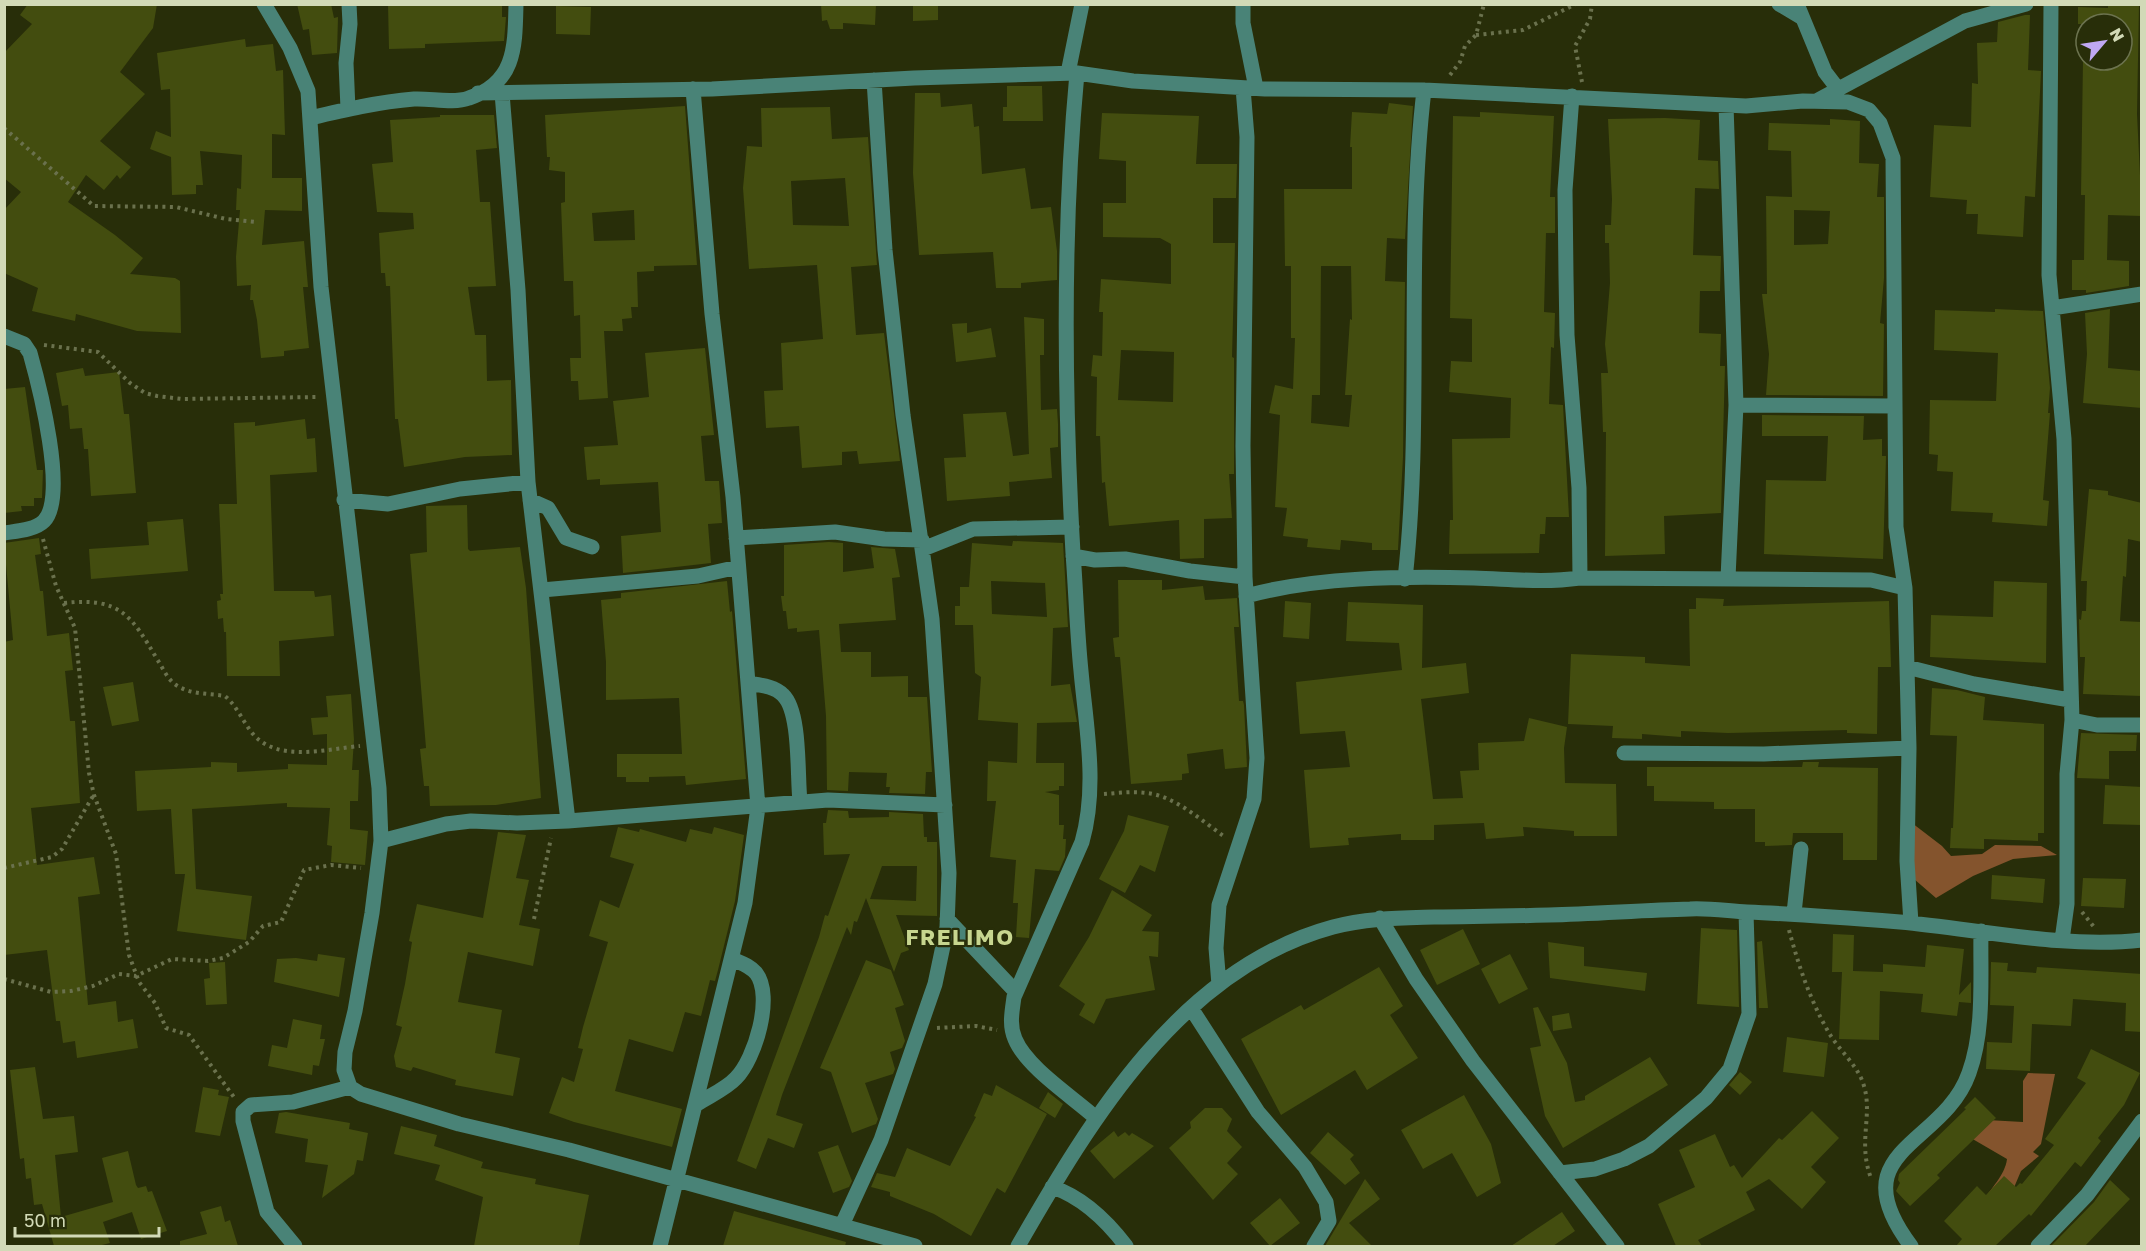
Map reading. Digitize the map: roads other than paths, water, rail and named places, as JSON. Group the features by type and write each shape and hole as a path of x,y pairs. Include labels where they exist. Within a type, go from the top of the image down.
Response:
{"street":[{"path":"264,4 301,70 308,91 321,287 379,789 381,841 378,869 366,953 345,1052 344,1071 350,1087 361,1094 459,1124 569,1150 751,1203 915,1246"},
{"path":"348,109 346,63 350,24 349,4"},
{"path":"310,118 348,109 414,99 468,99 502,78 512,61 516,4"},
{"path":"1082,4 1073,73 1068,169 1065,336 1073,556 1080,668 1090,759 1087,823 1082,842 1016,992 1011,1016 1015,1037 1028,1058 1096,1118"},
{"path":"1219,985 1216,948 1219,905 1254,799 1257,758 1253,667 1245,577 1244,434 1249,88 1243,4"},
{"path":"1779,4 1799,11 1825,72 1838,89"},
{"path":"1815,102 1965,21 2026,4"},
{"path":"2051,4 2049,274 2064,439 2072,720 2067,774 2067,890 2062,940"},
{"path":"478,93 693,89 1073,73 1133,81 1249,88 1427,90 1726,105 1848,102 1869,110 1883,129 1893,158 1896,527 1905,588 1909,748 1907,861 1911,923"},
{"path":"842,1225 862,1186 881,1140 935,984 947,920 949,873 934,641 923,544 903,415 887,262 874,81"},
{"path":"660,1246 745,903 758,807 736,538 693,89"},
{"path":"1405,579 1413,492 1416,188 1427,90"},
{"path":"502,93 520,325 528,482 542,590 561,821"},
{"path":"1577,97 1565,190 1567,335 1579,488 1580,578"},
{"path":"1726,105 1736,405 1728,578"},
{"path":"2052,308 2142,294"},
{"path":"4,336 24,344 34,367 53,470 54,496 50,511 38,526 4,533"},
{"path":"1736,405 1895,406"},
{"path":"344,500 388,504 460,489 528,482"},
{"path":"530,500 548,508 566,538 592,547"},
{"path":"736,538 835,532 923,544 973,529 1072,527"},
{"path":"1073,556 1095,560 1125,559 1190,571 1245,577"},
{"path":"542,590 698,576 738,567"},
{"path":"1246,596 1281,586 1405,579 1473,578 1554,582 1580,578 1871,580 1905,588"},
{"path":"1907,667 1974,684 2070,700"},
{"path":"748,683 776,690 788,702 794,726 800,801"},
{"path":"2072,720 2097,725 2142,724"},
{"path":"1624,753 1764,754 1909,748"},
{"path":"381,841 454,823 561,821 651,816 800,801 875,801 945,805"},
{"path":"1789,913 1801,849"},
{"path":"1018,1246 1052,1186 1096,1118 1150,1050 1191,1008 1219,985 1264,956 1296,939 1334,926 1380,918 1580,915 1693,909 1789,913 1911,923 2102,944 2142,940"},
{"path":"1560,1173 1594,1168 1624,1159 1649,1146 1706,1098 1730,1069 1749,1014 1746,912"},
{"path":"1380,918 1416,980 1473,1061 1617,1246"},
{"path":"947,920 1016,992"},
{"path":"1911,1246 1889,1213 1885,1194 1886,1175 1902,1154 1955,1098 1969,1073 1976,1036 1981,931"},
{"path":"697,1104 735,1080 746,1066 760,1025 764,1004 763,987 758,975 749,966 732,960"},
{"path":"1191,1008 1258,1112 1305,1167 1326,1202 1329,1221 1314,1246"},
{"path":"295,1246 265,1206 243,1121 244,1109 251,1105 293,1101 350,1087"},
{"path":"2038,1246 2087,1194 2142,1121"},
{"path":"1052,1186 1066,1191 1109,1224 1126,1246"}],"district":[{"name":"FRELIMO","path":"960,936"}]}
